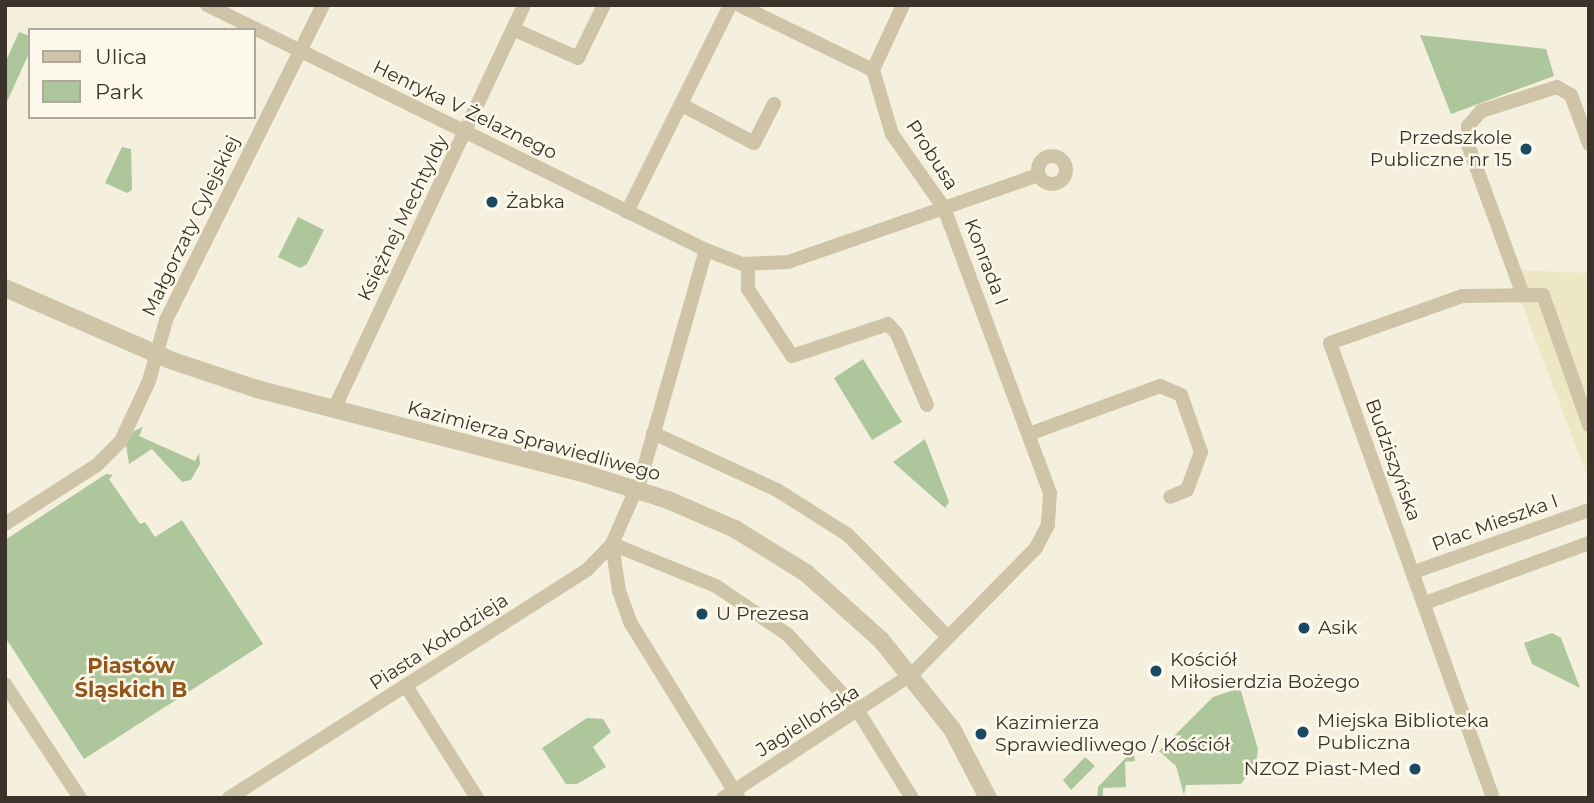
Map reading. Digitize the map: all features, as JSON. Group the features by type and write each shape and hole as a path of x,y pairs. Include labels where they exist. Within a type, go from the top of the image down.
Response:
{"street":[{"name":"Henryka V Żelaznego","path":"207,5 255,28"},
{"name":"Małgorzaty Cylejskiej","path":"5,524 111,455 145,392 154,353 323,5"},
{"name":"Księżnej Mechtyldy","path":"334,409 524,5"},
{"path":"513,29 578,58 604,5"},
{"path":"627,212 730,5"},
{"path":"739,5 873,70 903,5"},
{"name":"Henryka V Żelaznego","path":"256,28 706,250"},
{"name":"Probusa","path":"873,70 892,134 944,208"},
{"path":"1523,295 1468,145 1468,126 1481,111 1558,87 1571,95 1589,144"},
{"path":"682,105 754,143 774,104"},
{"path":"944,208 1038,175"},
{"name":"Konrada I","path":"706,250 748,264 788,262 944,208 1050,493 1048,525 1036,548 912,674"},
{"path":"637,489 706,250"},
{"path":"748,264 748,289 792,356 888,324 897,334 927,405"},
{"name":"Kazimierza Sprawiedliwego","path":"5,288 154,353 257,389 637,489 709,516 766,546 846,606 912,674 957,737 988,798"},
{"name":"Budziszyńska","path":"1493,798 1330,343 1462,296 1543,295 1589,425"},
{"path":"1028,434 1160,386 1181,395 1201,452 1187,490 1170,497"},
{"path":"653,433 777,490 848,535 948,637"},
{"name":"Piasta Kołodzieja","path":"231,797 587,570 612,544 637,489"},
{"name":"Plac Mieszka I","path":"1414,572 1589,510"},
{"path":"1425,603 1589,543"},
{"path":"612,544 744,601 797,644 858,711 912,798"},
{"path":"612,544 626,615 732,796"},
{"name":"Jagiellońska","path":"732,796 912,674"},
{"path":"5,684 80,798"},
{"path":"407,686 477,798"}],"green space":[{"path":"19,32 28,35 28,55 5,106 5,63"},
{"path":"1420,35 1546,49 1554,76 1451,114"},
{"path":"122,147 131,149 132,190 127,193 105,183"},
{"path":"298,217 324,230 307,264 300,268 278,257"},
{"path":"863,359 902,422 872,440 834,378"},
{"path":"143,427 139,436 195,461 199,453 200,464 191,480 182,482 152,449 129,464 126,445 134,431"},
{"path":"925,439 949,502 945,508 893,462"},
{"path":"106,474 113,475 109,479 140,524 145,522 155,537 182,520 263,644 84,759 5,637 5,540"},
{"path":"1552,633 1561,638 1580,688 1532,664 1524,643"},
{"path":"1240,688 1258,749 1256,764 1241,784 1186,785 1184,795 1176,766 1159,751 1213,697"},
{"path":"587,718 603,719 611,732 593,747 606,767 577,784 566,784 542,748"},
{"path":"1133,750 1135,761 1125,762 1126,787 1103,788 1103,798 1097,798 1098,787"},
{"path":"1085,757 1095,766 1071,790 1063,780"}],"shaded area":[{"path":"1509,270 1589,273 1589,481"}],"place":[{"name":"Przedszkole Publiczne nr 15","path":"1526,149"},
{"name":"Żabka","path":"492,202"},
{"name":"U Prezesa","path":"702,614"},
{"name":"Asik","path":"1304,628"},
{"name":"Kościół Miłosierdzia Bożego","path":"1156,671"},
{"name":"Miejska Biblioteka Publiczna","path":"1303,732"},
{"name":"Kazimierza Sprawiedliwego / Kościół","path":"981,734"},
{"name":"NZOZ Piast-Med","path":"1415,769"}],"district":[{"name":"Piastów Śląskich B","path":"131,678"}]}
